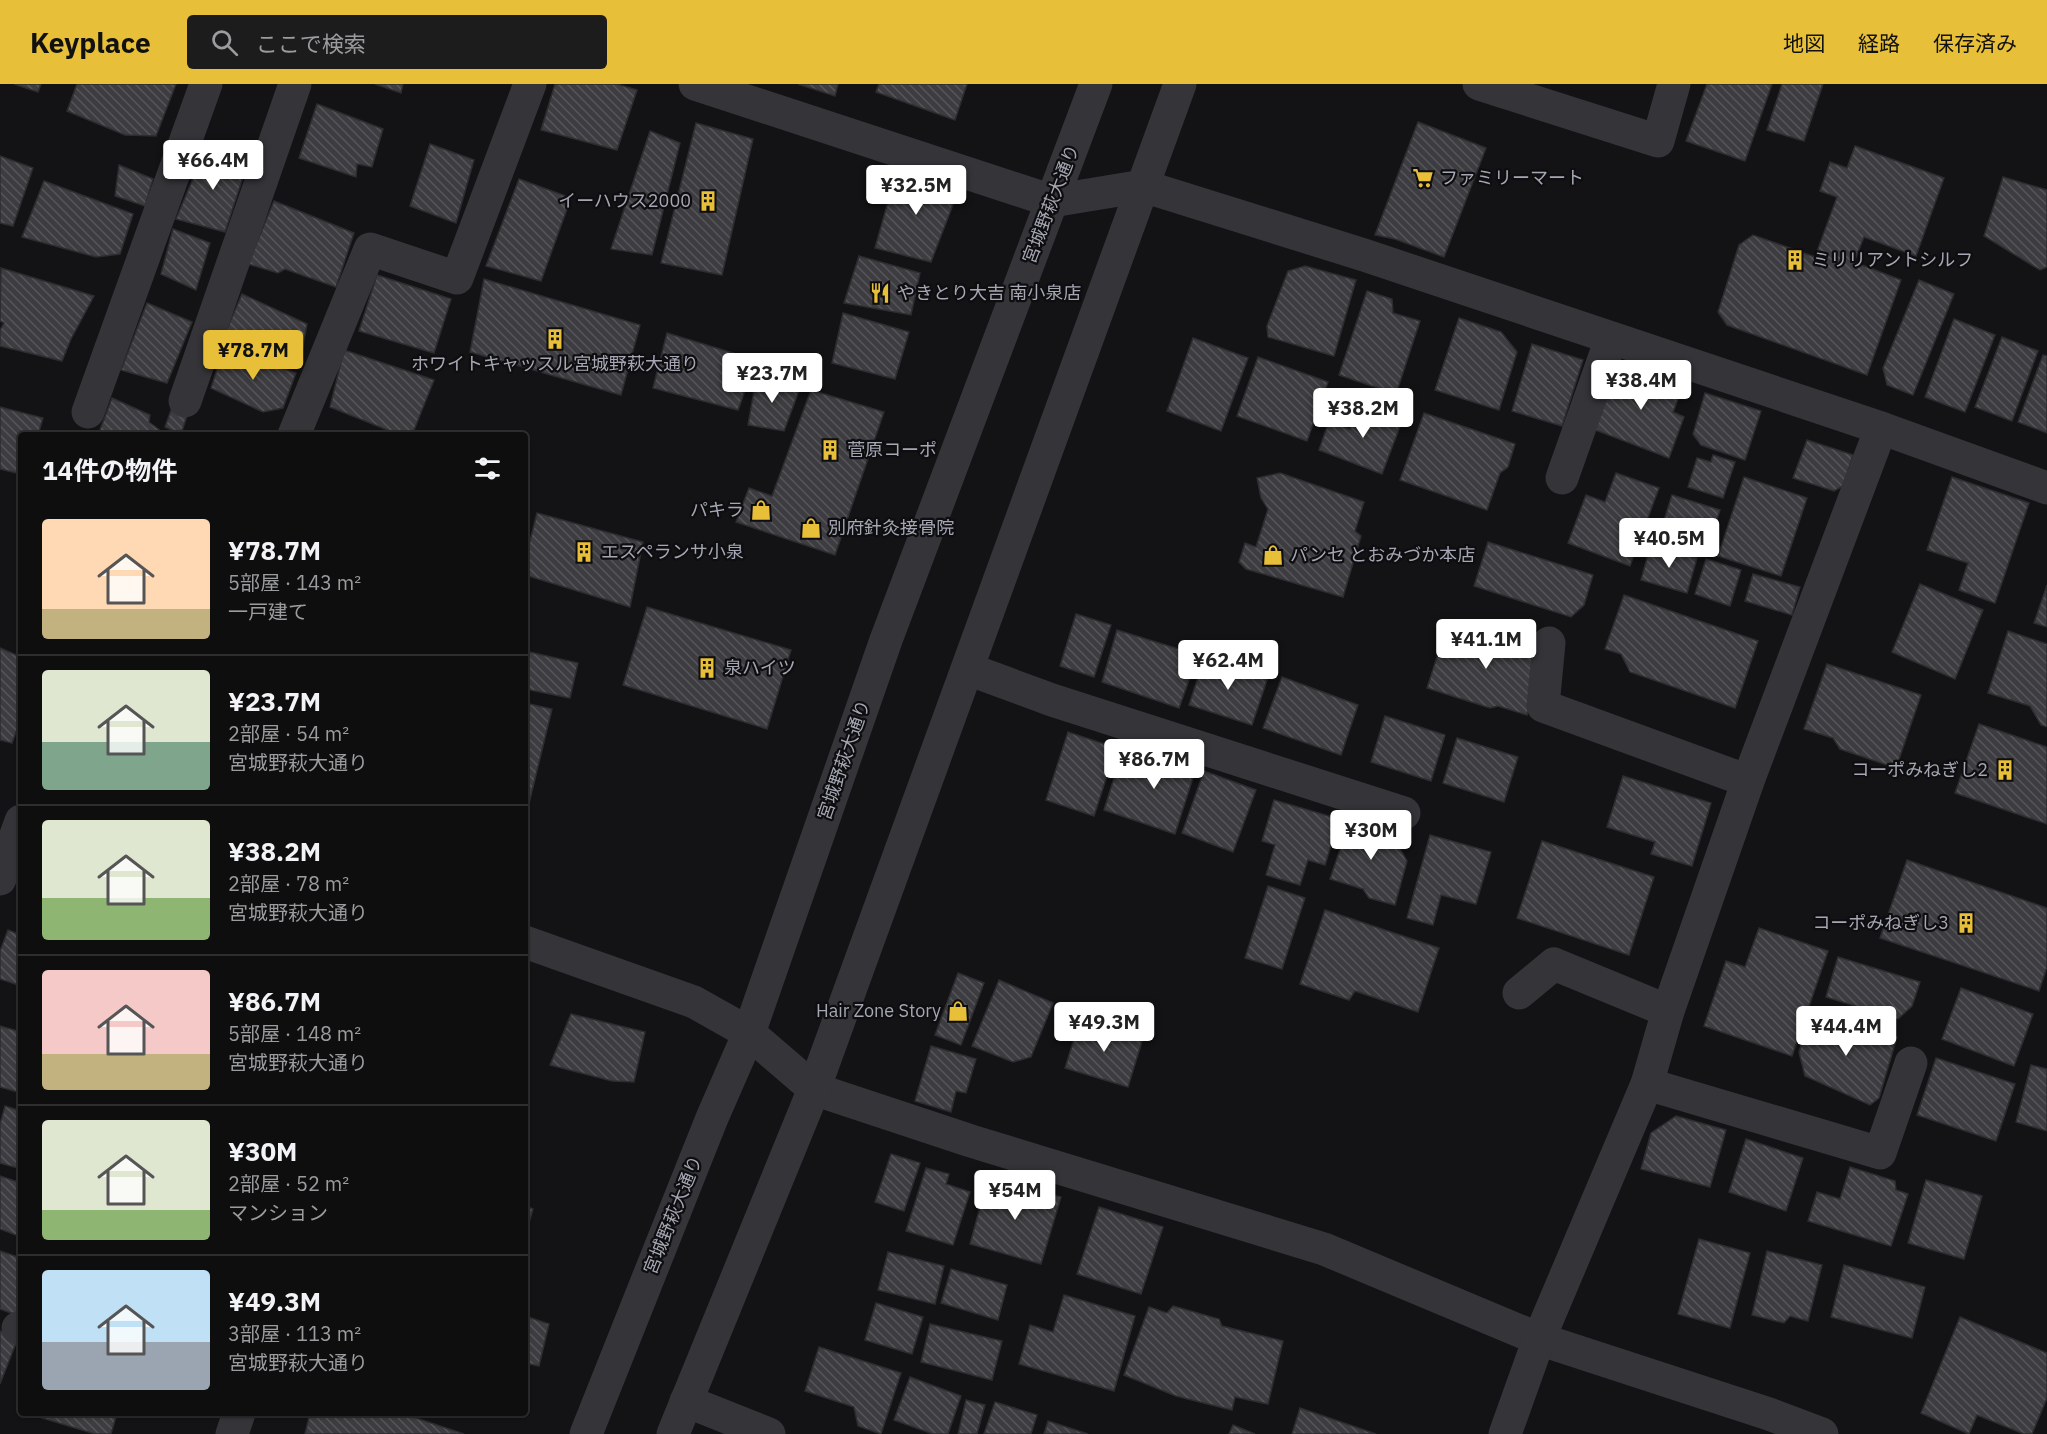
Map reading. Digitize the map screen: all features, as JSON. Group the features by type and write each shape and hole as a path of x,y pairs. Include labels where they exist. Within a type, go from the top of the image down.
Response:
{"street":[{"path":"88,412 206,84"},
{"path":"186,401 295,84"},
{"path":"295,432 370,249 457,278 530,84"},
{"path":"695,84 1052,201 1143,186 1364,255 1881,428 2047,488"},
{"name":"宮城野萩大通り","path":"586,1434 712,1118 749,1033 886,640 1096,84"},
{"path":"673,1434 814,1089 1180,84"},
{"path":"1479,84 1658,141 1674,84"},
{"path":"1562,478 1611,339"},
{"path":"1505,1434 1539,1339 1647,1084 1668,1011 1748,781 1881,428"},
{"path":"1549,643 1543,706 1748,781"},
{"path":"968,669 1052,700 1404,813"},
{"path":"0,804 18,809"},
{"path":"0,879 18,829"},
{"path":"528,943 694,1002 749,1033 814,1089 971,1141 1324,1249 1539,1339 1769,1414 1822,1434"},
{"path":"1519,993 1554,964 1668,1011"},
{"path":"1647,1084 1880,1153 1911,1063"},
{"path":"686,1401 769,1434"},
{"path":"231,1434 238,1416"}],"building":[{"path":"14,84 41,84 38,92"},
{"path":"77,84 176,84 156,136 125,135 67,111"},
{"path":"375,84 403,84 401,93"},
{"path":"555,84 617,84 637,90 617,150 541,130"},
{"path":"798,84 838,84 835,96"},
{"path":"879,84 967,84 955,120 876,92"},
{"path":"1707,84 1772,84 1745,161 1686,141"},
{"path":"1782,84 1823,84 1804,141 1767,130"},
{"path":"317,104 383,129 372,167 357,164 356,177 299,158"},
{"path":"1418,122 1486,148 1444,257 1395,239 1375,235"},
{"name":"イーハウス2000","path":"696,123 753,139 722,275 661,263"},
{"path":"650,131 680,143 652,255 611,249"},
{"path":"430,144 474,160 456,223 410,206"},
{"name":"ミリリアントシルフ","path":"1855,146 1944,178 1916,256 1864,237 1854,262 1901,280 1867,375 1727,325 1718,312 1739,245 1753,235 1815,257 1837,197 1820,191 1830,162 1847,168"},
{"path":"206,148 248,162 225,232 176,219"},
{"path":"0,156 33,168 13,226 0,223"},
{"path":"119,165 153,179 145,206 115,196"},
{"path":"897,170 959,189 931,262 875,248"},
{"path":"2003,177 2047,190 2047,267 2040,270 1984,236"},
{"path":"519,179 571,198 541,281 486,266"},
{"path":"44,181 133,214 120,254 96,257 22,237"},
{"path":"274,201 354,233 336,287 285,269 278,273 248,264"},
{"path":"173,229 210,243 196,290 161,274"},
{"path":"859,256 920,273 911,315 844,303"},
{"path":"1305,266 1356,280 1334,356 1268,337 1267,326 1288,271"},
{"path":"1,268 94,296 62,361 0,346 0,330 4,323 0,321"},
{"path":"377,275 451,299 434,353 359,331"},
{"name":"ホワイトキャッスル宮城野萩大通り","path":"484,279 640,325 621,395 470,352"},
{"path":"1919,280 1954,294 1913,395 1887,385 1883,368"},
{"path":"1367,291 1392,299 1393,313 1420,321 1396,394 1339,375"},
{"path":"242,294 307,324 299,368 224,336"},
{"path":"147,303 192,322 167,383 121,370"},
{"path":"843,313 909,332 895,379 832,363"},
{"path":"1459,318 1501,332 1517,352 1499,410 1435,390"},
{"path":"1954,319 1995,335 1965,412 1925,397"},
{"path":"667,333 756,360 738,410 653,388"},
{"path":"2002,337 2038,351 2012,421 1975,407"},
{"path":"1193,338 1248,358 1221,431 1167,411"},
{"path":"1532,344 1583,360 1562,426 1512,411"},
{"path":"224,348 296,373 283,408 263,412 211,388"},
{"path":"344,350 434,380 413,432 392,432 330,407"},
{"path":"2043,355 2047,356 2047,433 2018,422"},
{"path":"1258,357 1328,382 1307,441 1237,416"},
{"path":"1617,364 1682,389 1673,412 1684,417 1669,458 1593,429"},
{"path":"757,374 800,388 784,431 748,425"},
{"name":"菅原コーポ","path":"811,390 884,412 835,555 736,522 749,488 772,496"},
{"path":"1705,393 1761,411 1745,460 1701,445 1693,434"},
{"path":"112,398 150,415 149,422 162,432 99,432"},
{"path":"1359,405 1402,421 1382,474 1319,450 1329,421 1350,429"},
{"path":"0,407 43,418 39,432 18,432 18,473 0,469"},
{"path":"171,410 187,416 182,432 165,427"},
{"path":"1424,413 1515,444 1508,467 1500,473 1487,510 1400,480"},
{"path":"1807,440 1853,455 1843,486 1834,491 1793,478"},
{"path":"1713,455 1735,462 1723,498 1688,487 1697,458 1711,462"},
{"path":"1280,473 1364,502 1355,531 1361,536 1343,597 1246,569 1239,562 1245,543 1256,547 1268,509 1261,498 1257,478"},
{"path":"1616,473 1659,488 1630,566 1568,543 1586,495 1605,502"},
{"path":"1744,477 1807,498 1781,576 1718,556"},
{"path":"1952,477 2029,503 1995,603 1959,590 1968,563 1927,550"},
{"path":"1672,495 1720,510 1710,539 1702,547 1660,533"},
{"name":"エスペランサ小泉","path":"537,513 643,542 630,607 528,576 528,549"},
{"path":"1488,542 1593,575 1584,605 1571,617 1474,586"},
{"path":"1651,544 1697,558 1687,593 1641,580"},
{"path":"1706,559 1741,570 1730,606 1695,594"},
{"path":"1753,574 1800,587 1792,615 1745,601"},
{"path":"1920,584 1983,610 1955,679 1892,652"},
{"path":"2047,585 2047,627 2034,623"},
{"path":"1624,595 1758,641 1735,708 1630,672 1621,654 1605,649"},
{"name":"泉ハイツ","path":"647,607 791,650 767,729 623,685"},
{"path":"1076,614 1111,625 1094,677 1060,666"},
{"path":"1448,623 1546,655 1527,715 1498,706 1490,708 1427,688"},
{"path":"1117,630 1198,655 1179,708 1102,682"},
{"path":"2008,631 2047,644 2047,727 2041,725 2030,706 1988,693"},
{"path":"0,648 18,656 18,726 12,743 0,740"},
{"path":"528,652 578,663 570,698 528,690"},
{"path":"1205,656 1268,677 1252,725 1189,705"},
{"path":"1827,664 1921,695 1896,768 1840,749 1833,738 1804,729"},
{"path":"1282,677 1358,705 1341,755 1263,728"},
{"path":"528,704 552,709 528,808"},
{"path":"1385,716 1445,735 1431,781 1371,762"},
{"name":"コーポみねぎし2","path":"1979,724 2047,747 2047,824 1955,793"},
{"path":"1068,732 1116,748 1094,816 1046,800"},
{"path":"1457,738 1518,757 1504,802 1443,783"},
{"path":"1146,745 1198,762 1175,834 1104,810 1115,775 1137,774"},
{"path":"1204,771 1256,790 1233,852 1182,833"},
{"path":"1623,776 1711,803 1692,866 1651,854 1655,842 1607,827"},
{"path":"1274,800 1339,819 1325,865 1308,860 1300,885 1266,875 1275,845 1262,841"},
{"path":"1351,817 1389,829 1407,861 1395,905 1369,898 1363,889 1330,879"},
{"path":"1430,835 1491,852 1476,904 1441,895 1433,925 1407,918"},
{"path":"1542,841 1654,877 1629,955 1517,918"},
{"name":"コーポみねぎし3","path":"1907,860 2047,908 2047,967 2039,991 1880,938"},
{"path":"1268,886 1305,898 1282,969 1245,958"},
{"path":"1325,910 1439,948 1418,1012 1355,991 1349,1000 1300,984"},
{"path":"1759,928 1828,951 1792,1056 1704,1026 1726,961 1745,967"},
{"path":"8,930 18,934 18,985 0,979 0,951"},
{"path":"1838,957 1920,982 1912,1006 1898,1019 1826,997"},
{"path":"958,973 984,983 961,1045 935,1035"},
{"path":"999,980 1053,1003 1031,1057 1013,1062 972,1046"},
{"path":"1961,988 2033,1014 2014,1066 1942,1039"},
{"path":"1811,1012 1897,1037 1879,1098 1870,1105 1805,1076 1799,1052"},
{"path":"571,1014 645,1032 634,1082 612,1081 550,1065"},
{"path":"1080,1020 1143,1038 1128,1087 1065,1068"},
{"path":"0,1026 18,1031 18,1092 0,1087"},
{"path":"931,1046 976,1059 966,1093 956,1091 951,1112 915,1101"},
{"path":"1936,1058 2015,1084 1996,1141 1917,1115"},
{"path":"2031,1065 2047,1069 2047,1131 2016,1122"},
{"path":"5,1106 18,1110 18,1168 0,1163 0,1124"},
{"path":"1676,1116 1726,1130 1710,1187 1641,1169 1651,1133"},
{"path":"1746,1139 1803,1158 1786,1211 1729,1192"},
{"path":"891,1154 920,1163 904,1211 875,1202"},
{"path":"1850,1167 1895,1181 1896,1190 1908,1194 1891,1246 1808,1221 1817,1192 1840,1199"},
{"path":"926,1168 949,1174 946,1184 970,1192 953,1245 906,1231"},
{"path":"0,1176 18,1182 18,1236 0,1229"},
{"path":"988,1178 1061,1197 1041,1264 970,1244"},
{"path":"1926,1180 1982,1196 1964,1259 1908,1243"},
{"path":"528,1207 533,1209 528,1226"},
{"path":"1099,1207 1163,1227 1141,1294 1077,1274"},
{"path":"1699,1239 1750,1253 1730,1328 1678,1314"},
{"path":"0,1251 18,1257 18,1316 0,1309"},
{"path":"1767,1251 1822,1265 1808,1321 1790,1316 1784,1323 1752,1315"},
{"path":"888,1252 944,1266 935,1304 878,1290"},
{"path":"1844,1265 1925,1287 1912,1338 1831,1317"},
{"path":"951,1269 1007,1285 998,1320 941,1303"},
{"path":"1064,1295 1135,1316 1114,1391 1019,1364 1030,1325 1053,1332"},
{"path":"876,1303 923,1317 912,1354 865,1340"},
{"path":"1173,1306 1219,1319 1222,1326 1283,1341 1268,1404 1235,1397 1232,1410 1176,1396 1124,1375 1149,1307 1167,1313"},
{"path":"528,1317 549,1324 539,1366 528,1364"},
{"path":"1960,1317 2047,1353 2047,1398 2032,1434 2024,1434 1977,1415 1969,1434 1921,1413"},
{"path":"930,1324 1002,1341 992,1380 921,1362"},
{"path":"0,1331 18,1338 0,1384"},
{"path":"819,1347 901,1373 881,1434 858,1426 854,1407 805,1391"},
{"path":"910,1377 961,1396 948,1434 933,1434 894,1420"},
{"path":"966,1400 985,1405 977,1434 958,1434"},
{"path":"995,1402 1037,1415 1031,1434 984,1434"},
{"path":"1300,1408 1376,1434 1292,1434"},
{"path":"36,1416 116,1416 111,1434 95,1434"},
{"path":"309,1416 410,1416 464,1434 305,1434"},
{"path":"1048,1421 1088,1434 1044,1434"},
{"path":"1233,1425 1255,1434 1229,1434"}],"place":[{"name":"ファミリーマート","path":"1423,178"},
{"name":"イーハウス2000","path":"708,201"},
{"name":"ミリリアントシルフ","path":"1795,260"},
{"name":"やきとり大吉 南小泉店","path":"880,293"},
{"name":"ホワイトキャッスル宮城野萩大通り","path":"555,339"},
{"name":"菅原コーポ","path":"830,450"},
{"name":"パキラ","path":"761,510"},
{"name":"別府針灸接骨院","path":"811,528"},
{"name":"エスペランサ小泉","path":"584,552"},
{"name":"パンセ とおみづか本店","path":"1273,555"},
{"name":"泉ハイツ","path":"707,668"},
{"name":"コーポみねぎし2","path":"2005,770"},
{"name":"コーポみねぎし3","path":"1966,923"},
{"name":"Hair Zone Story","path":"958,1011"}]}
